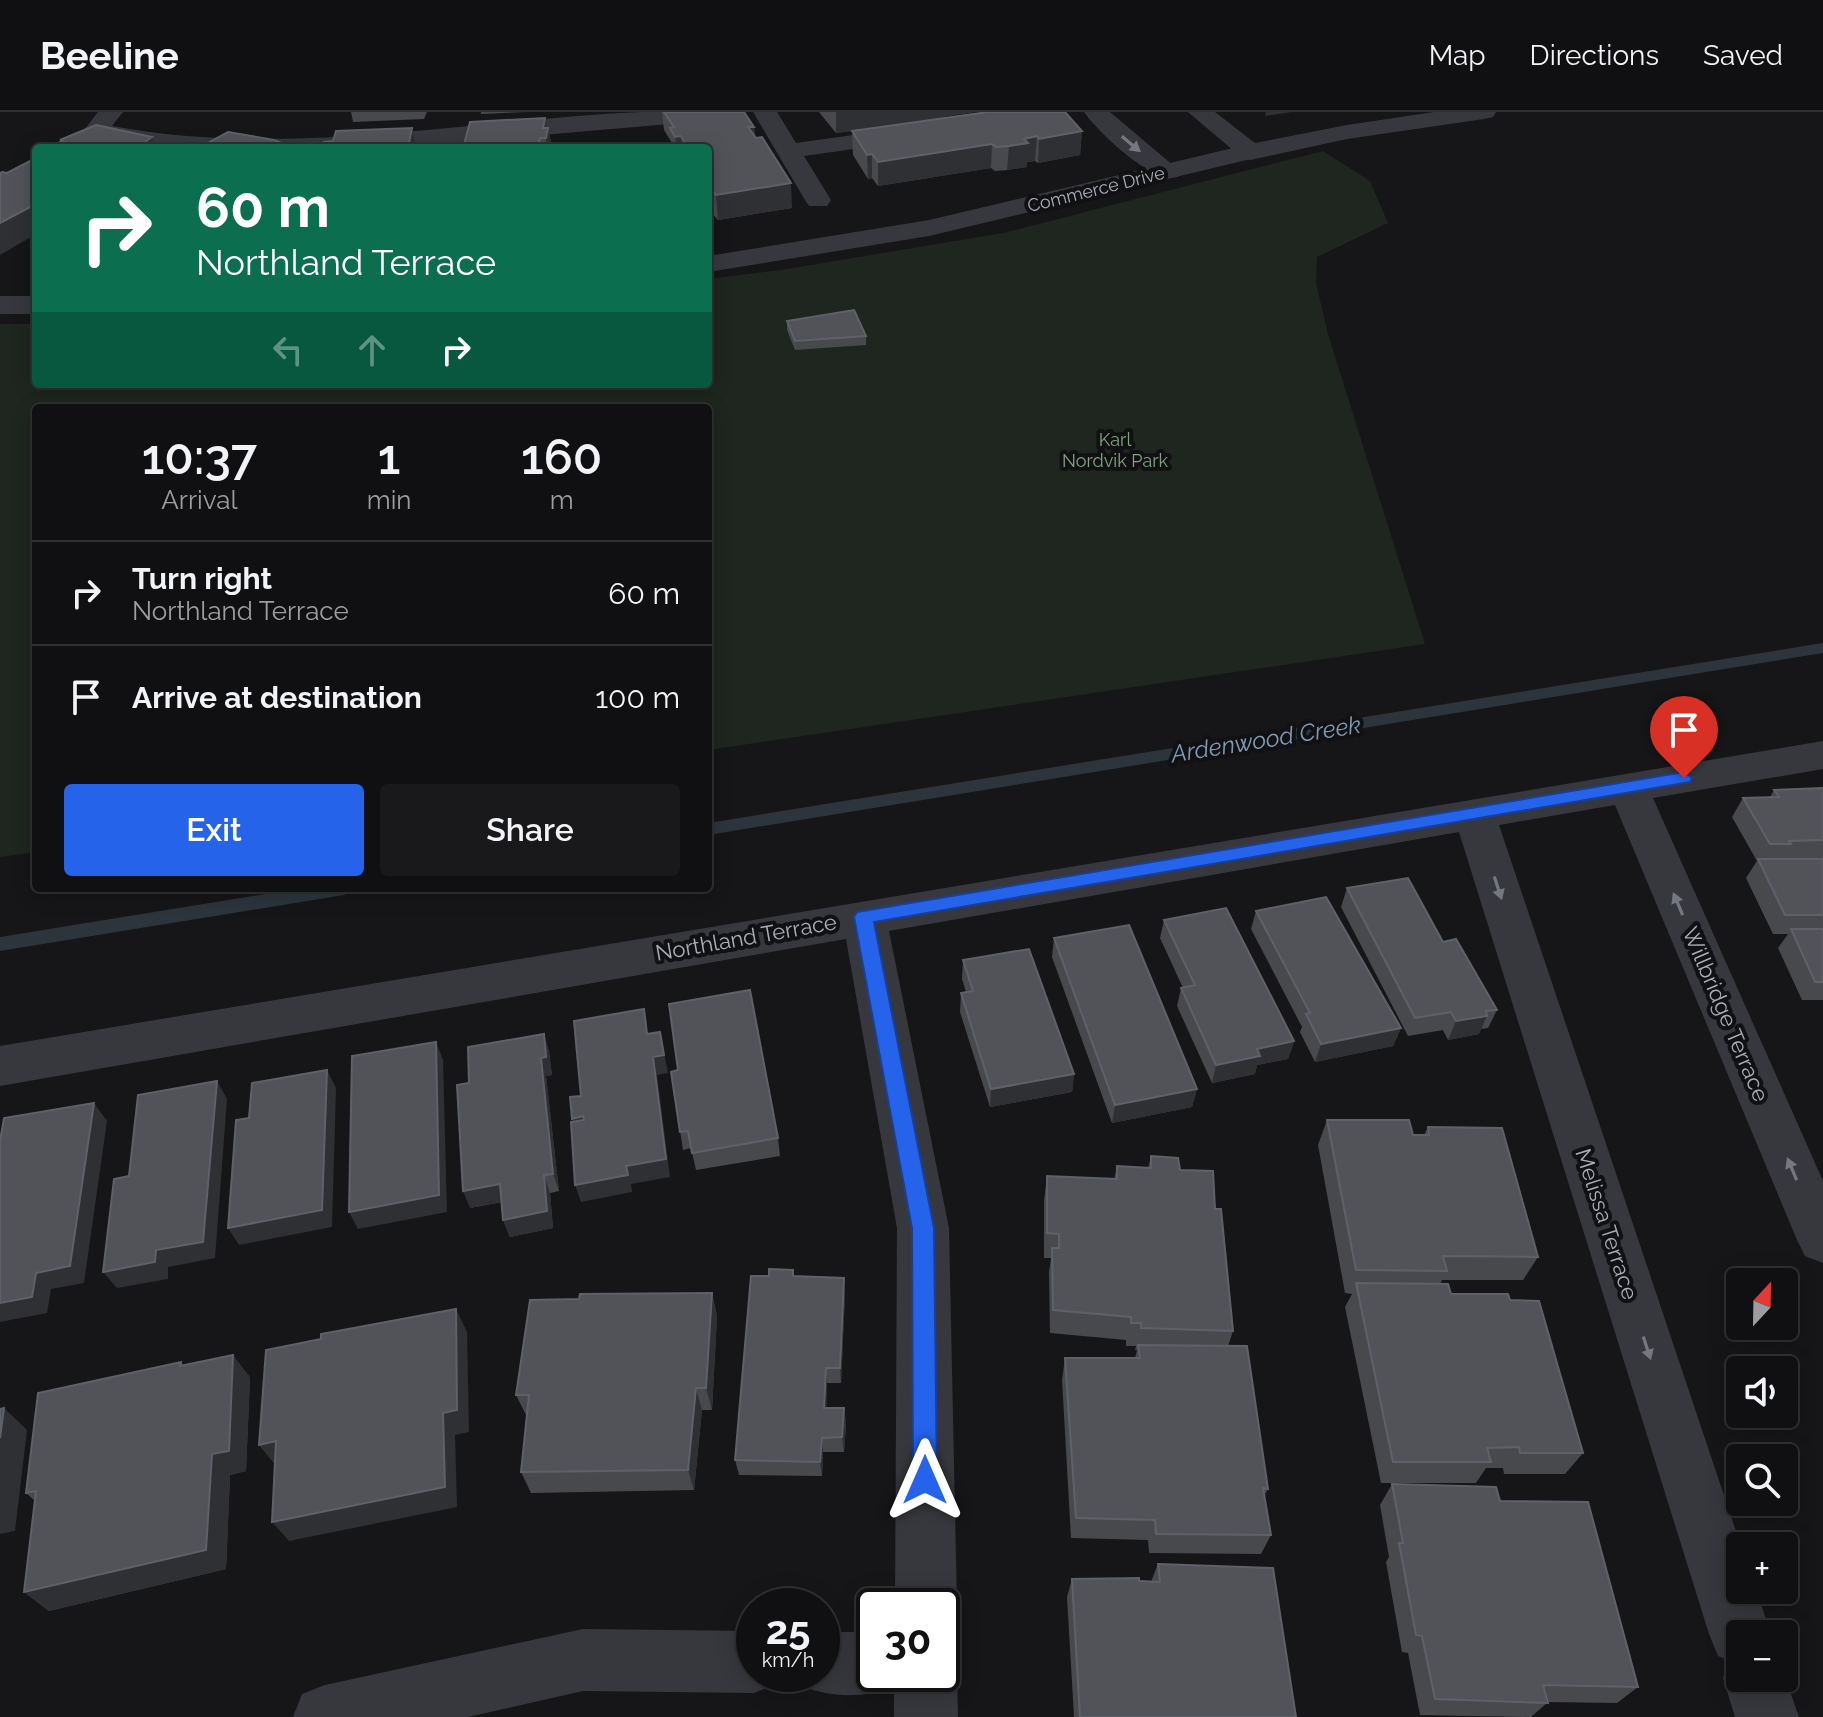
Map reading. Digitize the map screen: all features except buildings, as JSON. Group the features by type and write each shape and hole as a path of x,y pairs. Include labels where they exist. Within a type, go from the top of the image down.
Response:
{"street":[{"path":"111,112 96,130 189,144"},
{"path":"341,144 451,131 727,112"},
{"path":"765,112 818,200"},
{"path":"1096,112 1131,145 1168,172"},
{"path":"1200,112 1250,152"},
{"name":"Commerce Drive","path":"712,263 929,228 1250,152 1347,132 1484,112"},
{"path":"609,121 612,144"},
{"path":"789,151 939,130"},
{"path":"0,305 32,305"},
{"name":"Northland Terrace","path":"0,1066 1823,755"},
{"name":"Willbridge Terrace","path":"1628,787 1823,1240"},
{"name":"Melissa Terrace","path":"1474,814 1735,1620"},
{"path":"864,917 923,1228 926,1588"},
{"path":"325,1717 583,1660 736,1662"},
{"path":"926,1692 926,1717"},
{"path":"1759,1692 1767,1717"}],"green space":[{"name":"Karl Nordvik Park","path":"1323,151 1370,181 1388,223 1317,257 1316,283 1328,334 1425,644 712,749 712,404 32,404 32,853 0,857 0,324 32,324 32,388 712,388 712,279 1003,233"}],"waterway":[{"name":"Ardenwood Creek","path":"712,828 1823,648"},
{"name":"Ardenwood Creek","path":"0,944 319,892"}],"route":[{"path":"925,1480 923,1228 864,917 1684,778"}]}
